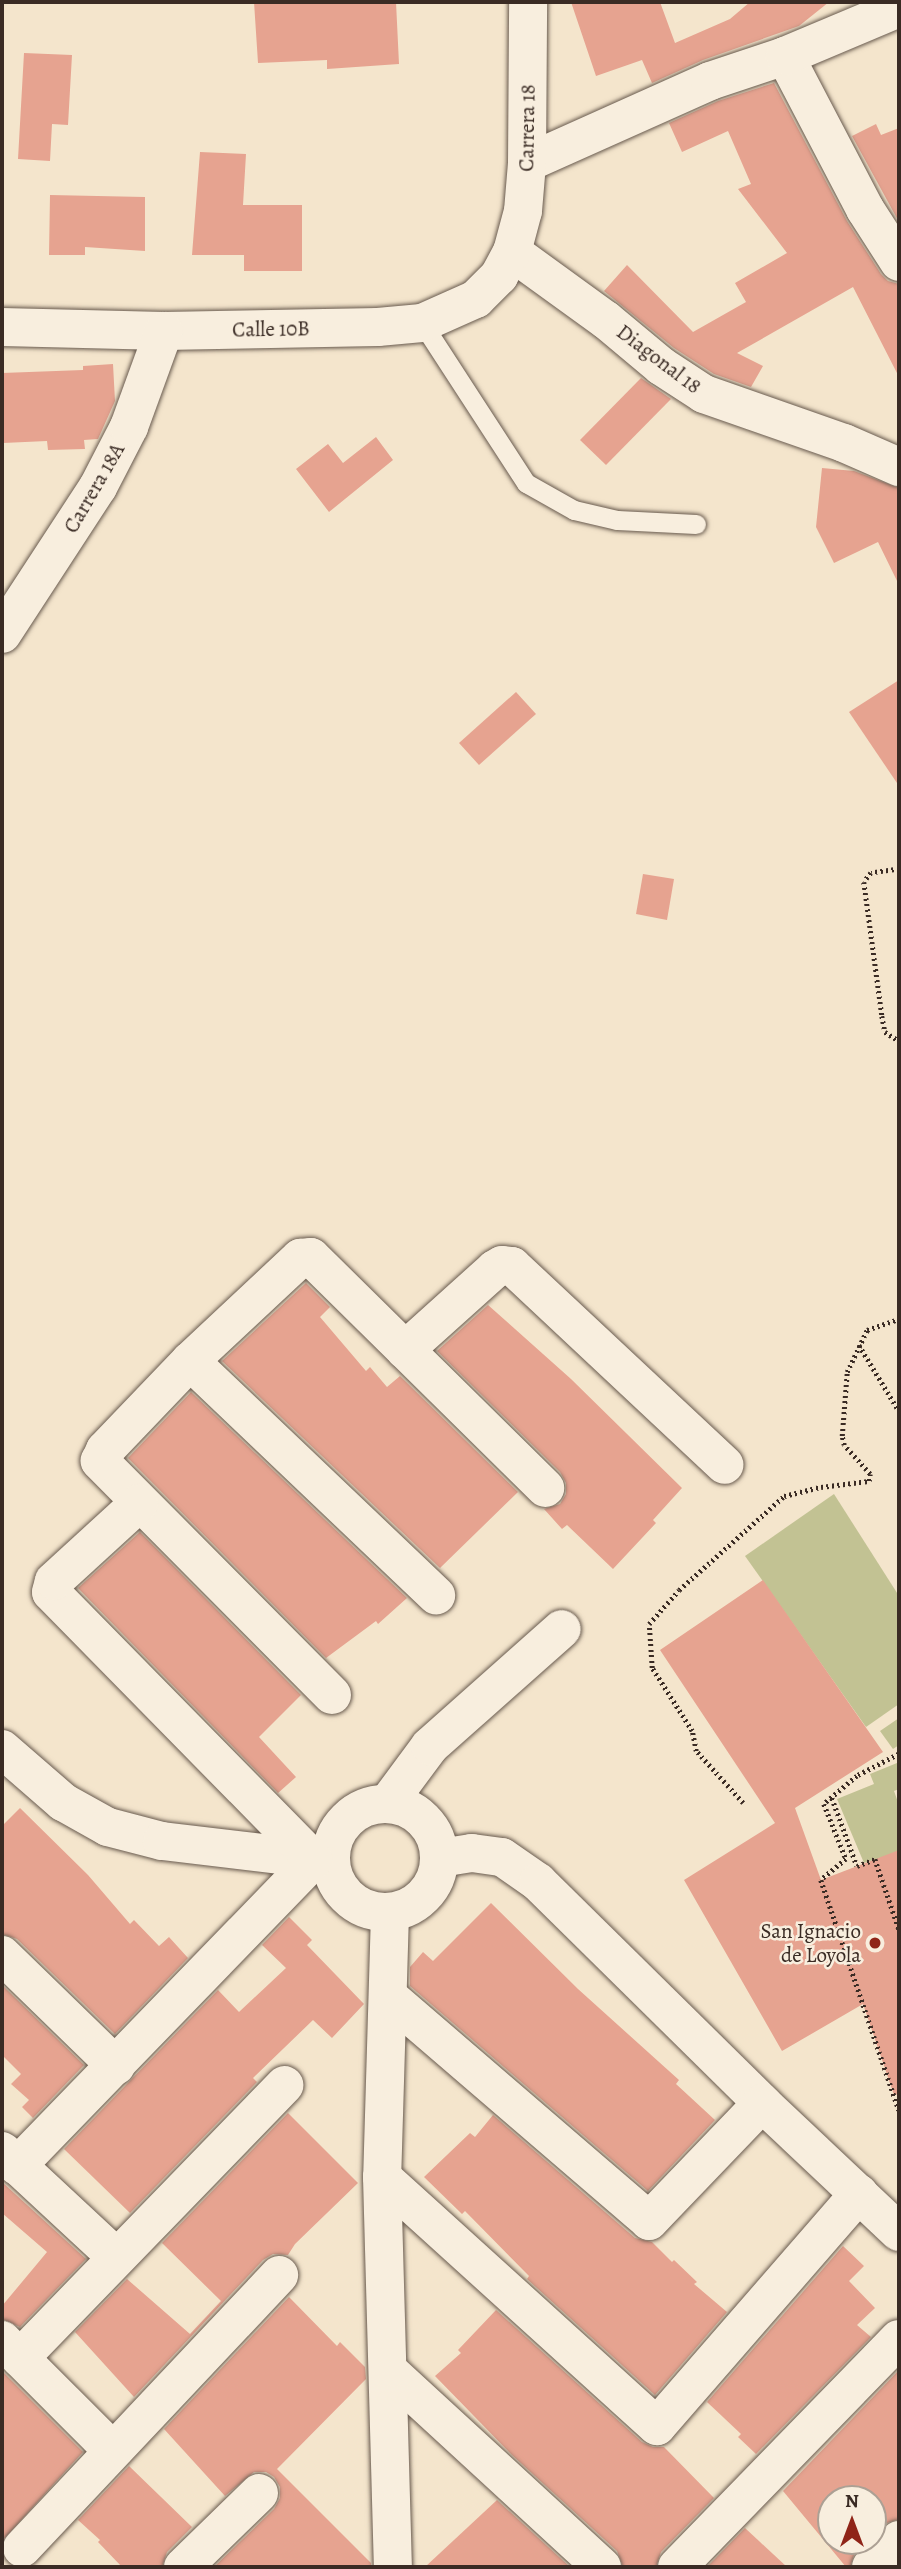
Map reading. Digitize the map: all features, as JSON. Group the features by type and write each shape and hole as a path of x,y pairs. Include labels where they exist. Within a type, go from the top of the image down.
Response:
{"street":[{"name":"Carrera 18","path":"512,252 523,211 527,163 528,2"},
{"path":"527,163 672,97 785,56 899,8"},
{"path":"785,56 865,209 899,262"},
{"name":"Calle 10B","path":"2,327 164,331 378,327 422,323 476,299 499,276 512,252"},
{"name":"Diagonal 18","path":"512,252 606,320 667,371 704,394 844,443 899,467"},
{"name":"Carrera 18A","path":"2,634 98,487 129,427 164,331"},
{"path":"332,1695 103,1467 101,1455 190,1361 306,1256 311,1257 545,1488"},
{"path":"405,1350 495,1269 502,1265 512,1266 725,1465"},
{"path":"190,1361 436,1595"},
{"path":"116,2258 10,2159 116,2066 322,1860 341,1827 353,1814 369,1806 387,1804 404,1807 430,1827 438,1842 440,1858 438,1874 426,1895 407,1909 390,1913 369,1911 349,1900 322,1860 51,1592 54,1580 139,1503"},
{"path":"387,1804 429,1746 562,1629"},
{"path":"2,1749 63,1802 108,1827 162,1841 322,1860"},
{"path":"440,1858 472,1853 502,1857 538,1882 762,2104 899,2232"},
{"path":"390,1913 382,2177 390,2372 393,2567"},
{"path":"2,1955 116,2066"},
{"path":"389,1997 649,2221 762,2104"},
{"path":"112,2450 11,2349 116,2258 285,2085"},
{"path":"382,2177 657,2426 859,2194"},
{"path":"22,2548 279,2275"},
{"path":"677,2567 899,2340"},
{"path":"390,2372 602,2567"},
{"path":"183,2567 259,2493"},
{"path":"871,2567 899,2540"}],"lane":[{"path":"422,323 526,483 574,510 606,518 696,524"}],"path":[{"path":"899,869 871,873 864,882 885,1032 899,1041"},
{"path":"743,1803 696,1751 692,1731 652,1668 649,1624 679,1590 785,1496 821,1487 869,1481 870,1474 844,1445 842,1436 847,1372 867,1330 899,1319"},
{"path":"859,1345 899,1411"},
{"path":"899,1754 857,1776 824,1804 846,1858 821,1880 899,2110"},
{"path":"832,1798 857,1866 875,1858 899,1929"}],"green space":[{"path":"834,1494 899,1596 899,1704 866,1727 745,1556"},
{"path":"899,1718 899,1745 893,1749 880,1731"},
{"path":"897,1763 899,1789 894,1791 899,1805 899,1929 876,1859 864,1863 837,1799 874,1784 870,1774"}],"building":[{"path":"254,2 396,2 399,64 327,69 327,60 258,63"},
{"path":"571,2 660,2 675,43 730,19 750,2 829,2 799,26 703,60 652,83 642,60 596,76"},
{"path":"24,53 72,55 68,125 52,124 50,161 18,159"},
{"path":"774,83 847,221 881,274 888,281 899,284 899,377 853,287 737,353 763,366 751,387 714,374 674,348 604,291 627,265 693,332 746,302 735,283 787,253 738,189 751,184 728,131 682,152 669,123 718,101"},
{"path":"876,124 881,135 899,128 899,222 852,136"},
{"path":"200,152 246,154 243,205 302,205 302,271 244,271 244,255 192,255"},
{"path":"50,195 145,197 145,251 85,247 85,255 49,255"},
{"path":"113,364 115,401 98,439 84,440 85,449 48,450 47,441 3,443 2,373 83,370 83,366"},
{"path":"641,378 671,399 606,465 580,440"},
{"path":"376,437 393,460 329,512 296,469 328,444 343,463"},
{"path":"822,468 854,471 899,488 899,585 878,542 834,563 816,527"},
{"path":"899,680 899,786 849,712"},
{"path":"516,692 536,714 479,765 459,743"},
{"path":"643,874 674,879 667,920 636,914"},
{"path":"306,1283 330,1307 320,1317 366,1371 370,1367 387,1387 400,1376 518,1492 440,1568 222,1361"},
{"path":"488,1305 571,1379 682,1488 653,1520 656,1523 613,1569 567,1525 562,1529 544,1509 560,1504 566,1494 566,1483 560,1472 437,1351"},
{"path":"191,1392 407,1598 378,1624 376,1621 326,1658 128,1458"},
{"path":"140,1532 301,1695 259,1737 296,1777 278,1793 78,1588"},
{"path":"763,1580 883,1752 795,1808 821,1880 899,1850 899,2094 894,2095 863,2004 782,2051 684,1880 775,1823 660,1650"},
{"path":"20,1808 88,1875 130,1924 134,1920 159,1946 169,1937 188,1958 115,2034 17,1939 2,1934 2,1826"},
{"path":"491,1903 578,1989 679,2080 676,2084 715,2120 648,2191 410,1986 410,1967 423,1952 433,1961"},
{"path":"289,1917 312,1940 307,1945 364,2004 332,2038 313,2020 253,2078 257,2082 130,2213 64,2149 218,1990 239,2012 286,1968 262,1945"},
{"path":"2,1985 84,2065 33,2118 22,2107 29,2100 11,2084 21,2074 2,2055"},
{"path":"288,2113 358,2183 295,2244 288,2255 273,2254 263,2260 134,2397 75,2332 127,2279 190,2334 221,2301 162,2243"},
{"path":"493,2115 635,2238 652,2242 672,2262 674,2260 697,2282 694,2284 727,2312 655,2395 527,2279 529,2276 465,2211 462,2214 424,2177 470,2133 475,2137"},
{"path":"2,2182 86,2259 20,2327 2,2319 2,2306 47,2252 2,2213"},
{"path":"843,2246 864,2266 849,2281 875,2308 857,2325 871,2337 756,2454 738,2437 741,2434 707,2402"},
{"path":"289,2297 337,2346 340,2342 365,2367 366,2379 277,2469 371,2563 371,2567 214,2567 274,2509 280,2498 280,2487 274,2477 266,2472 254,2472 225,2496 164,2429"},
{"path":"496,2310 642,2442 653,2447 664,2447 714,2498 661,2552 656,2567 623,2567 617,2551 512,2455 435,2376 461,2353 458,2350"},
{"path":"899,2370 899,2519 887,2523 887,2485 817,2485 817,2532 783,2491"},
{"path":"2,2371 83,2452 2,2541"},
{"path":"129,2466 192,2527 167,2552 162,2567 122,2567 98,2542 100,2540 78,2520"},
{"path":"497,2500 570,2567 425,2567"},
{"path":"745,2528 787,2567 707,2567"},
{"path":"836,2555 854,2555 850,2567 846,2567"}],"place":[{"name":"San Ignacio de Loyola","path":"875,1943"}]}
